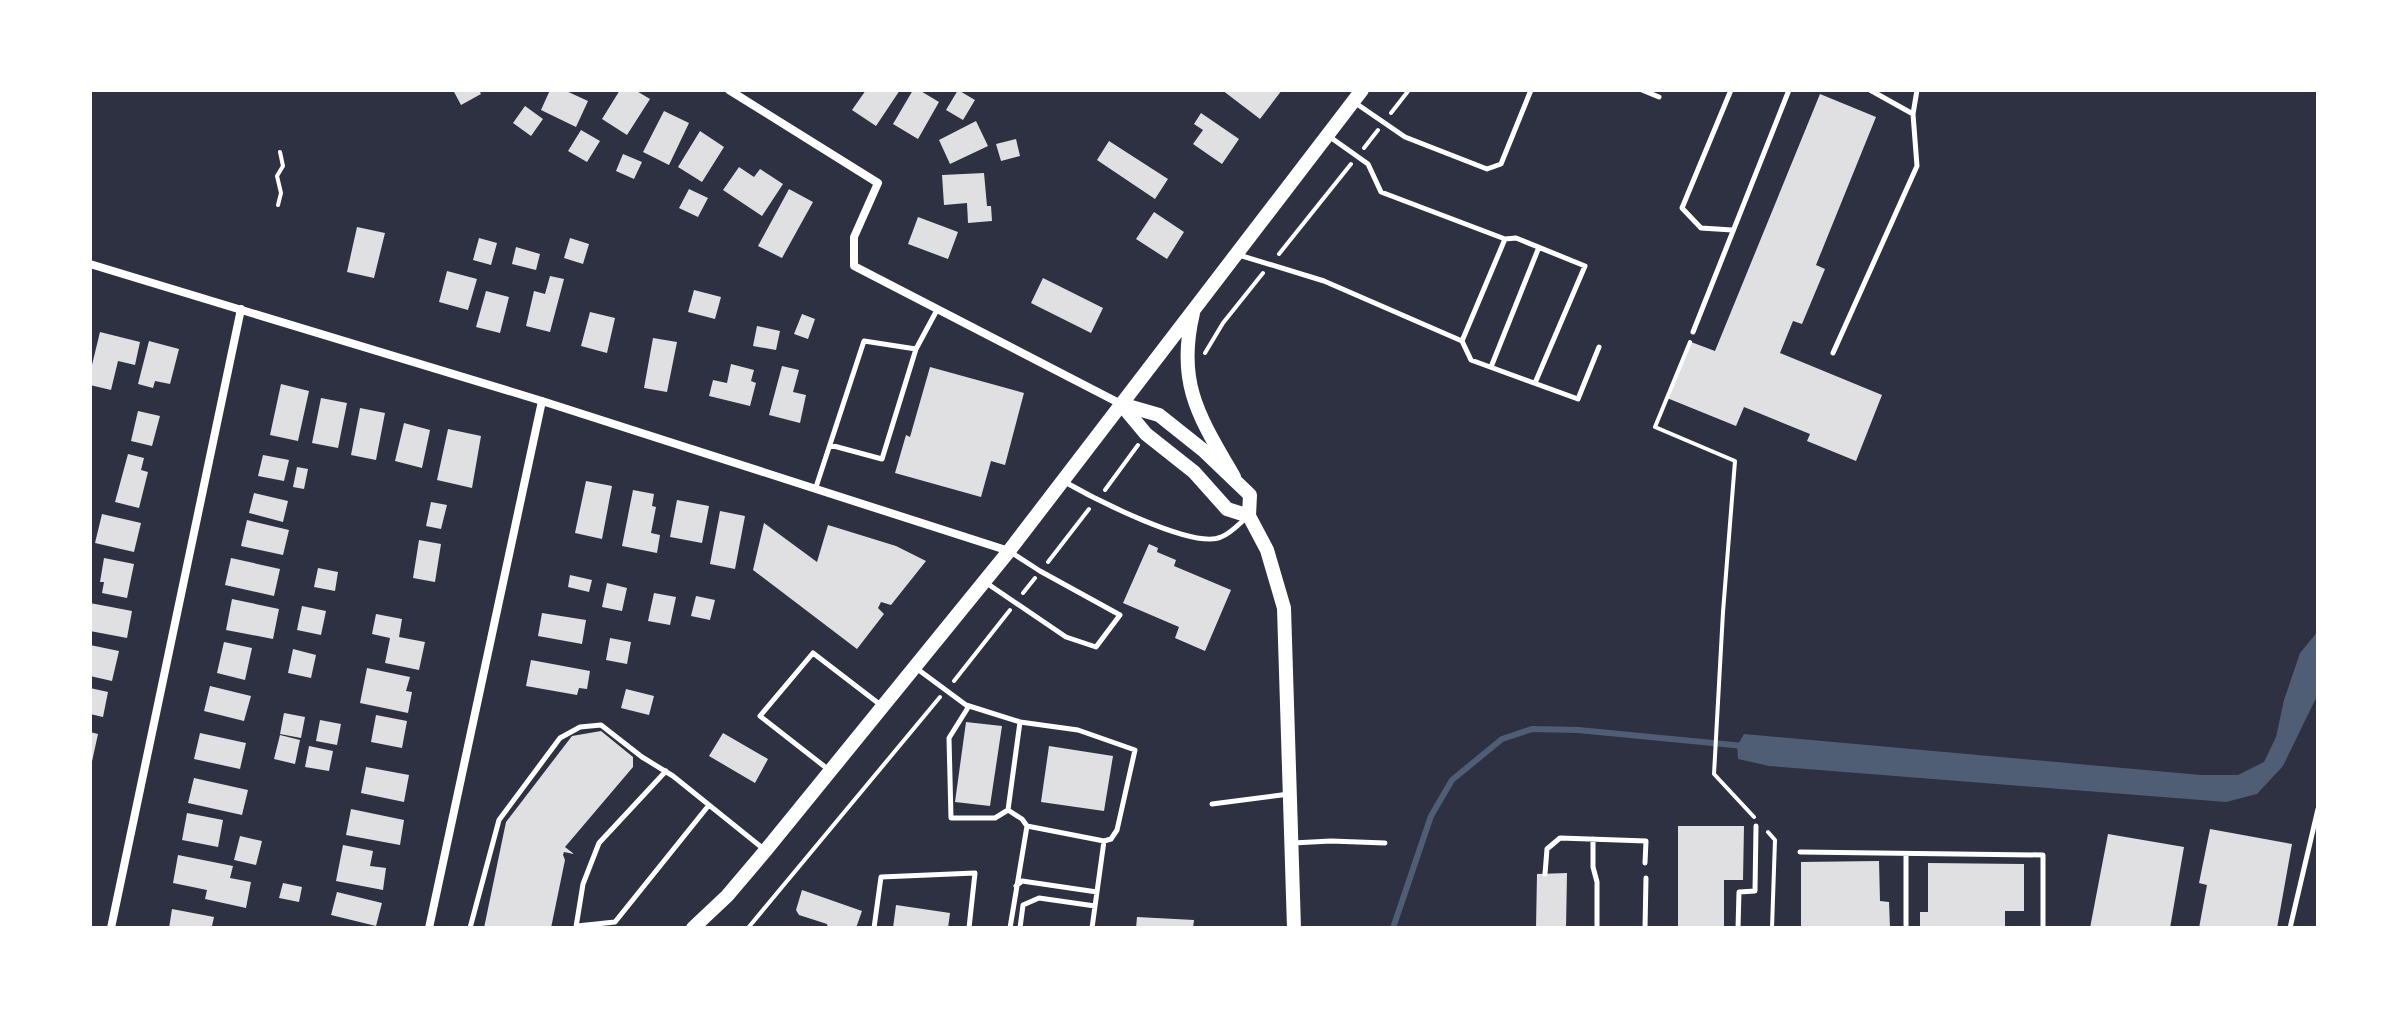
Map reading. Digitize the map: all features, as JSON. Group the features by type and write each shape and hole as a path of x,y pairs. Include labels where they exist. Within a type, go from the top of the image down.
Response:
{"main road":[{"path":"693,928 727,896 766,850 1009,551 1358,96"},
{"path":"1194,309 1189,330 1189,387 1198,413 1234,477"},
{"path":"1121,404 1159,415 1234,477 1250,495 1249,516 1267,550 1284,608 1294,928"},
{"path":"1121,404 1146,434 1194,472 1227,509 1249,516"}],"street":[{"path":"729,90 878,183 854,237 854,266 1121,404"},
{"path":"90,264 542,401 1009,551"},
{"path":"111,928 241,309"},
{"path":"429,928 542,401"}],"lane":[{"path":"1358,96 1384,122 1405,137 1487,169 1501,164 1531,90"},
{"path":"1642,90 1659,97"},
{"path":"1731,90 1682,208 1701,228 1732,230"},
{"path":"1693,332 1789,90"},
{"path":"1870,90 1913,114"},
{"path":"1833,353 1917,166 1913,114 1917,90"},
{"path":"1327,135 1368,164 1381,192 1505,239 1516,238 1585,266 1535,383"},
{"path":"1462,341 1505,239"},
{"path":"1491,367 1539,247"},
{"path":"1236,254 1324,281 1462,341 1471,360 1578,399 1599,347"},
{"path":"830,445 882,459 916,349 937,309"},
{"path":"816,487 864,341 916,349"},
{"path":"1062,481 1106,505 1192,538 1220,539 1249,516"},
{"path":"984,581 1066,637 1096,647 1120,615 1009,551"},
{"path":"830,771 760,716 813,653 883,707"},
{"path":"914,667 969,706 1020,722 1078,730 1135,750 1117,830 1111,839 1104,841 1027,826 1008,810"},
{"path":"969,706 949,738 951,818 995,818 1008,810"},
{"path":"1008,810 1020,722"},
{"path":"470,928 499,820 560,738 580,727 601,725 642,757 666,771 766,850"},
{"path":"666,771 599,843 583,884 576,927 615,922 709,805"},
{"path":"1212,804 1290,794"},
{"path":"2290,928 2318,809"},
{"path":"1010,928 1027,826"},
{"path":"1738,928 1739,892 1755,891 1756,826"},
{"path":"1545,874 1547,849 1560,838 1646,841 1645,863"},
{"path":"1593,839 1597,928"},
{"path":"1092,928 1104,841"},
{"path":"1292,843 1385,843"},
{"path":"1800,852 2043,855 2043,928"},
{"path":"1906,854 1906,928"},
{"path":"874,928 881,877 975,873 969,928"},
{"path":"1645,928 1646,878"},
{"path":"1015,887 1022,881 1097,892"},
{"path":"1020,928 1023,905 1031,899 1095,906"}],"path":[{"path":"1204,355 1223,323 1409,90"},
{"path":"278,205 281,193 277,176 283,166 280,152"},
{"path":"1693,332 1655,427 1735,461 1715,757"}],"water":[{"path":"2318,631 2318,694 2283,766 2257,794 2226,802 1769,766 1738,759 1737,746 1744,734 2201,775 2238,775 2264,762 2276,737 2284,700 2300,653"}],"building":[{"path":"453,90 479,90 481,94 461,105"},
{"path":"550,90 564,90 588,101 576,127 541,110"},
{"path":"620,90 635,90 650,99 627,135 602,119"},
{"path":"866,90 900,90 876,126 852,110"},
{"path":"913,90 919,90 939,102 918,139 893,124"},
{"path":"958,90 975,100 963,120 946,110"},
{"path":"1222,90 1282,90 1260,119"},
{"path":"1820,94 1876,117 1816,265 1825,269 1802,324 1793,321 1780,353 1882,395 1856,461 1807,441 1810,434 1744,407 1736,426 1667,398 1691,342 1715,351"},
{"path":"525,106 543,119 531,136 513,123"},
{"path":"664,111 689,123 669,165 643,152"},
{"path":"1201,113 1239,139 1222,164 1193,144 1203,130 1194,124"},
{"path":"976,121 988,146 950,164 939,140"},
{"path":"581,130 600,141 587,162 568,151"},
{"path":"700,131 724,147 702,182 678,167"},
{"path":"1016,139 1020,156 1001,161 996,144"},
{"path":"1109,141 1168,179 1155,199 1097,160"},
{"path":"623,154 642,162 634,179 616,171"},
{"path":"739,167 754,177 760,169 783,184 762,216 723,190"},
{"path":"984,173 987,206 991,206 992,221 968,223 967,203 944,205 942,175"},
{"path":"689,189 708,198 698,217 679,208"},
{"path":"789,189 813,202 782,258 758,246"},
{"path":"1154,212 1184,232 1167,259 1136,239"},
{"path":"918,217 958,232 948,259 908,244"},
{"path":"357,227 385,233 374,278 347,272"},
{"path":"479,238 497,243 491,265 473,260"},
{"path":"570,238 589,244 583,264 564,258"},
{"path":"516,247 540,254 536,270 512,264"},
{"path":"447,271 477,279 468,310 439,302"},
{"path":"550,276 564,279 550,332 526,326 534,291 545,294"},
{"path":"1043,278 1103,308 1091,333 1031,303"},
{"path":"694,290 721,297 715,319 688,312"},
{"path":"486,291 509,297 500,333 476,327"},
{"path":"590,312 615,318 607,353 581,346"},
{"path":"802,314 815,319 808,339 794,334"},
{"path":"757,326 780,331 776,350 753,346"},
{"path":"100,332 140,342 135,365 118,361 111,390 90,385"},
{"path":"653,338 677,342 667,392 644,388"},
{"path":"149,341 179,349 170,384 155,381 153,388 138,384"},
{"path":"731,364 754,370 751,381 756,383 750,406 709,396 713,380 727,383"},
{"path":"782,366 799,370 793,392 806,395 800,423 769,415"},
{"path":"930,367 1024,393 1005,465 991,461 981,497 895,473 906,435 910,437"},
{"path":"281,384 309,391 298,441 270,435"},
{"path":"321,398 347,403 338,448 312,443"},
{"path":"360,408 385,413 376,460 351,455"},
{"path":"138,411 160,416 152,446 131,441"},
{"path":"404,423 430,430 422,468 395,461"},
{"path":"448,429 481,436 472,488 437,480"},
{"path":"128,454 144,458 141,470 148,472 139,508 115,502"},
{"path":"263,455 289,460 284,481 258,476"},
{"path":"297,467 308,469 304,489 293,487"},
{"path":"586,481 612,486 602,539 575,533"},
{"path":"633,490 654,494 652,506 656,507 651,533 660,535 657,553 622,546"},
{"path":"254,493 288,501 283,522 249,513"},
{"path":"677,500 709,506 702,543 670,537"},
{"path":"431,502 447,505 441,529 426,526"},
{"path":"720,511 745,516 735,569 710,564"},
{"path":"102,514 141,523 134,552 95,543"},
{"path":"247,520 289,530 283,555 241,546"},
{"path":"764,523 817,562 828,525 896,546 926,561 891,605 881,602 878,608 884,614 857,649 753,570"},
{"path":"419,540 441,544 435,582 413,578"},
{"path":"1149,544 1158,548 1157,552 1176,560 1174,566 1231,590 1205,651 1175,638 1179,627 1123,603"},
{"path":"104,558 134,564 127,598 102,593 104,582 100,582"},
{"path":"231,558 280,569 274,596 225,585"},
{"path":"318,568 338,572 335,591 314,587"},
{"path":"570,575 592,580 589,592 568,587"},
{"path":"607,583 627,588 622,611 602,607"},
{"path":"654,593 676,597 670,625 648,621"},
{"path":"696,596 715,600 710,620 691,616"},
{"path":"232,599 279,609 273,639 226,630"},
{"path":"90,603 132,611 127,638 90,631"},
{"path":"302,606 326,611 321,635 297,630"},
{"path":"542,613 586,620 582,644 538,636"},
{"path":"376,614 402,619 399,637 425,642 419,670 385,663 390,638 372,634"},
{"path":"610,638 631,642 627,664 606,660"},
{"path":"224,642 252,648 245,680 217,673"},
{"path":"90,645 119,651 112,681 90,676"},
{"path":"293,649 316,655 311,678 288,673"},
{"path":"531,660 590,671 587,689 579,688 577,695 526,686"},
{"path":"367,668 410,677 406,691 412,692 408,713 360,703"},
{"path":"210,686 251,696 244,721 204,711"},
{"path":"90,688 108,692 103,717 90,714"},
{"path":"626,689 654,696 649,715 621,708"},
{"path":"284,713 305,717 301,738 280,734"},
{"path":"376,715 407,721 402,748 371,742"},
{"path":"320,720 341,724 337,745 316,741"},
{"path":"966,722 1002,726 990,806 955,802"},
{"path":"601,731 633,757 633,767 565,847 574,854 564,852 563,855 565,860 551,928 484,928 506,822 572,736"},
{"path":"90,732 98,734 91,766 90,766"},
{"path":"200,733 246,743 240,769 194,759"},
{"path":"723,733 768,759 755,783 709,756"},
{"path":"280,735 300,740 295,764 274,759"},
{"path":"309,746 333,751 329,771 305,767"},
{"path":"1049,746 1113,756 1104,811 1041,802"},
{"path":"366,767 409,775 404,802 361,793"},
{"path":"194,778 248,790 242,815 188,803"},
{"path":"351,809 404,820 400,845 346,835"},
{"path":"187,813 223,820 218,847 182,840"},
{"path":"1678,826 1744,826 1743,880 1724,880 1724,928 1678,928"},
{"path":"2210,829 2292,844 2277,928 2199,928 2207,885 2199,883"},
{"path":"2108,834 2184,847 2170,928 2090,928"},
{"path":"240,836 262,841 256,865 234,860"},
{"path":"343,845 373,851 370,866 386,868 383,890 336,881"},
{"path":"178,855 233,866 230,878 251,882 246,908 205,899 207,890 173,883"},
{"path":"1879,861 1880,901 1889,902 1890,928 1801,928 1801,862"},
{"path":"1928,863 2024,864 2024,911 2005,911 2005,928 1920,928 1920,912 1928,912"},
{"path":"1567,873 1566,928 1536,928 1537,874"},
{"path":"283,883 302,887 299,902 279,898"},
{"path":"802,890 862,911 856,928 828,928 827,924 799,915 796,910"},
{"path":"337,892 382,903 376,926 331,915"},
{"path":"896,905 950,913 948,928 893,928"},
{"path":"172,909 214,917 212,926 169,928"},
{"path":"1137,917 1194,920 1193,928 1136,928"}],"waterway":[{"path":"1393,928 1431,816 1452,780 1502,739 1532,729 1578,730 1744,746"}]}
